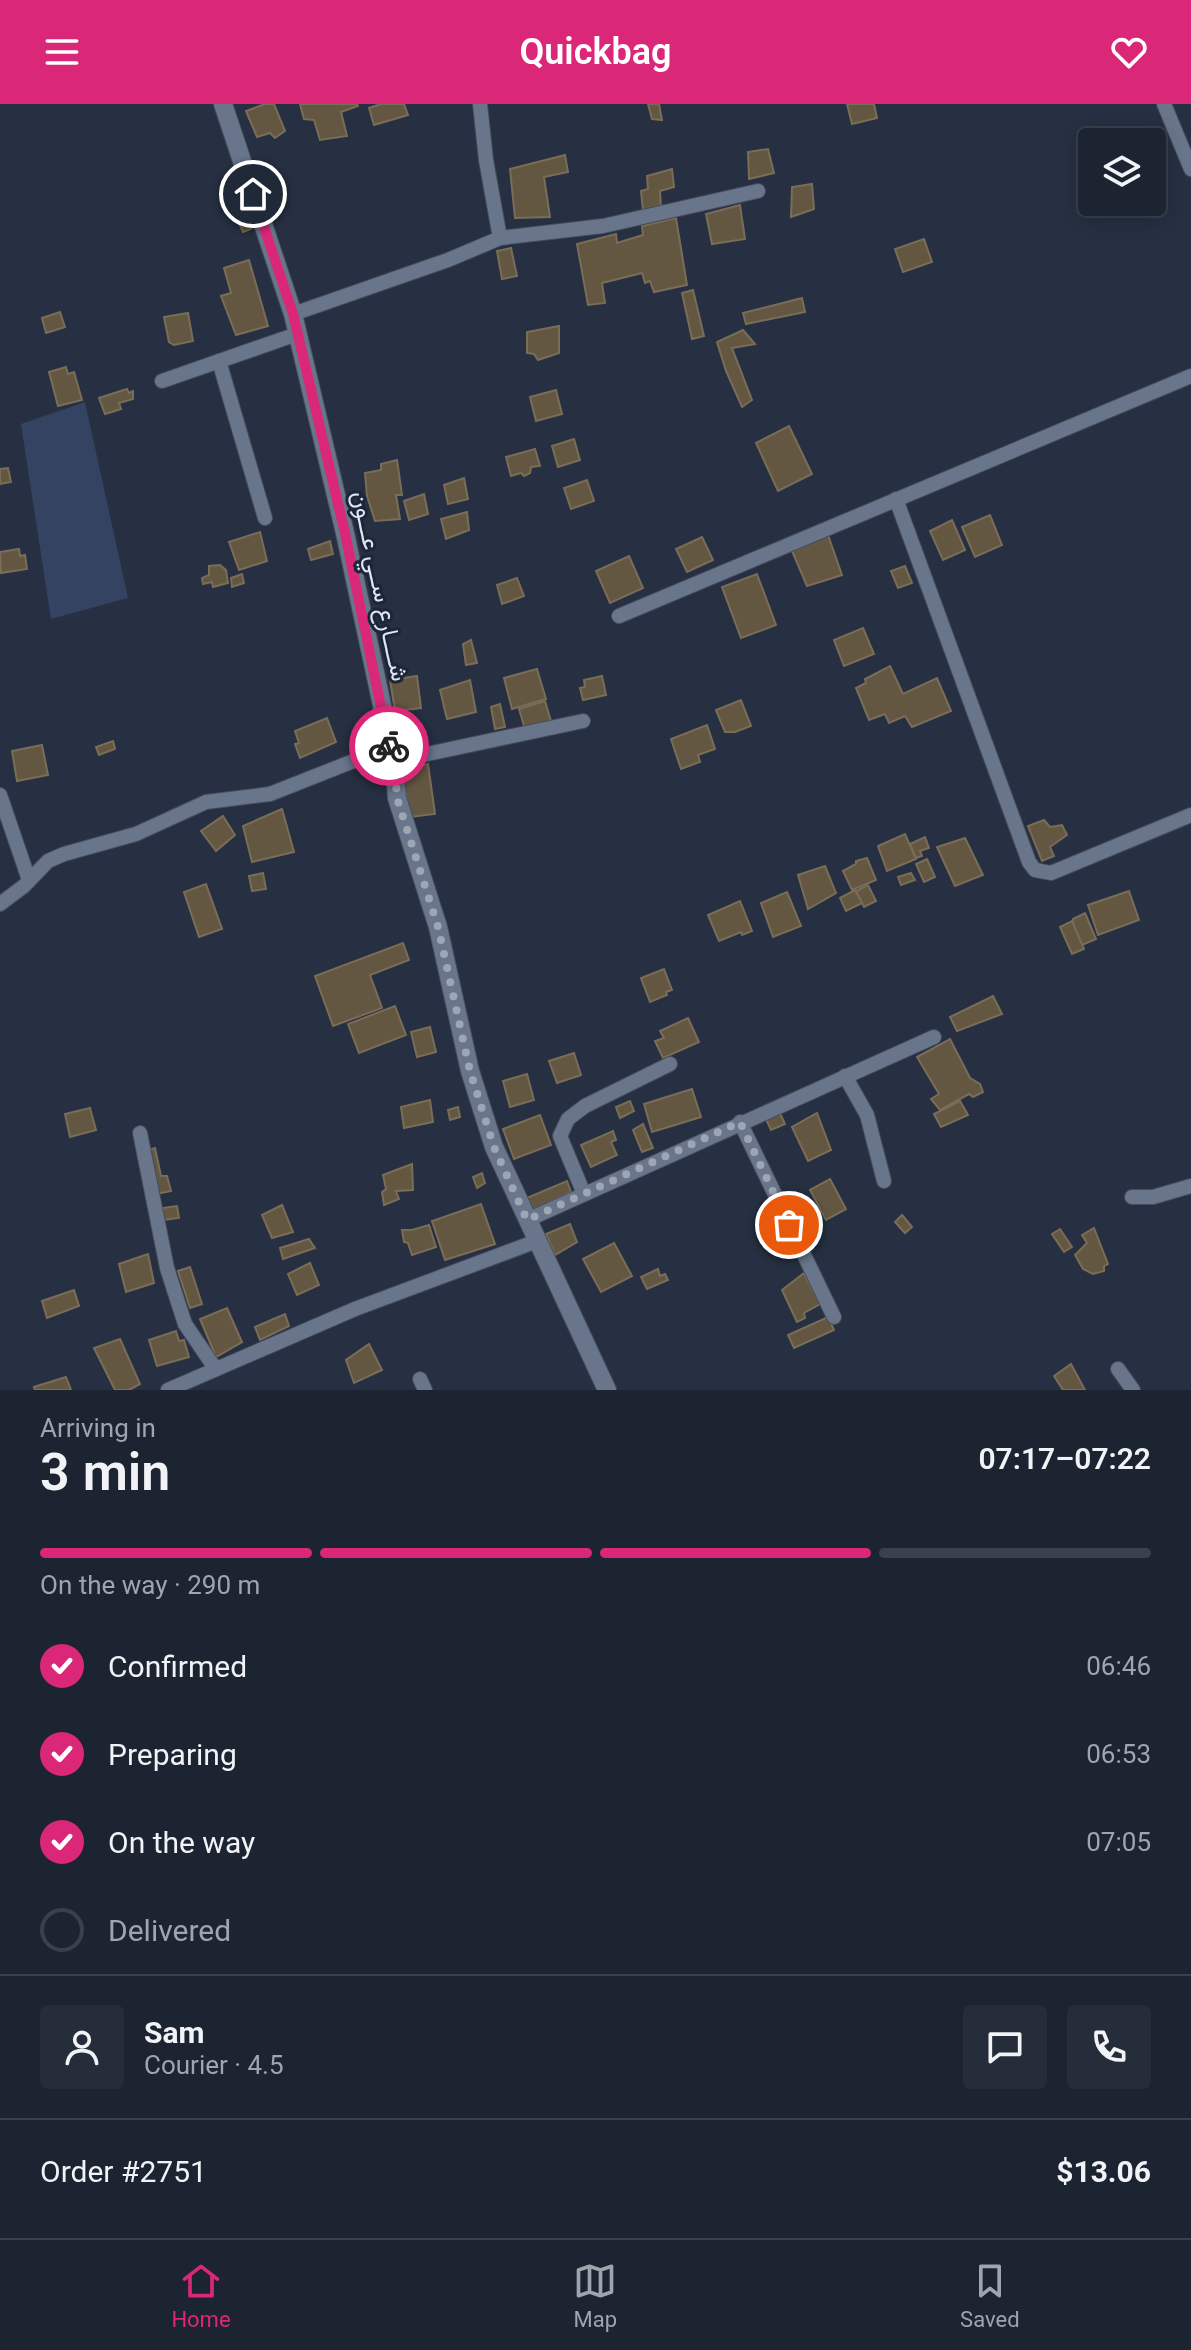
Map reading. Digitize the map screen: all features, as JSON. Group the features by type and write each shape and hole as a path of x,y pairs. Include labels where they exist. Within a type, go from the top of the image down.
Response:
{"street":[{"name":"شــــارع ســي عـــون","path":"223,104 293,314 345,533 392,754 397,798 438,927 470,1071 494,1147 607,1390"},
{"path":"480,104 500,238"},
{"path":"1164,104 1191,169"},
{"path":"293,314 448,260 500,238 603,226 758,191"},
{"path":"162,381 297,334"},
{"path":"219,361 265,518"},
{"path":"619,616 1191,376"},
{"path":"896,499 1009,809 1035,870 1051,873 1191,815"},
{"path":"0,904 48,861 136,834 206,802 270,794 392,754 583,721"},
{"path":"0,795 29,880"},
{"path":"527,1220 934,1037"},
{"path":"584,1194 560,1136 568,1119 585,1106 670,1064"},
{"path":"845,1076 867,1115 884,1181"},
{"path":"740,1122 834,1317"},
{"path":"140,1133 167,1268 185,1324 215,1368"},
{"path":"1132,1197 1153,1197 1191,1186"},
{"path":"168,1390 400,1291 537,1241"},
{"path":"1118,1369 1133,1390"}],"shaded area":[{"path":"85,402 128,598 51,619 21,424"}],"building":[{"path":"274,104 285,131 275,138 270,133 257,137 246,111"},
{"path":"300,104 358,106 341,112 347,136 320,140 314,120 304,119"},
{"path":"381,104 404,104 408,115 374,125 369,108"},
{"path":"648,104 659,104 662,120 652,119"},
{"path":"847,104 874,104 877,118 852,124"},
{"path":"768,149 774,173 749,179 748,152"},
{"path":"565,155 568,172 544,177 550,217 515,218 510,169"},
{"path":"672,169 674,187 660,191 661,209 643,211 641,191 648,189 647,176"},
{"path":"812,184 814,209 791,217 792,187"},
{"path":"740,205 745,239 712,244 706,214"},
{"path":"247,217 251,229 243,232 238,221"},
{"path":"676,218 687,285 654,292 650,281 645,283 642,273 602,283 605,303 588,305 577,244 616,234 617,243 643,235 642,226"},
{"path":"924,239 932,262 903,272 895,249"},
{"path":"511,248 517,276 502,279 497,251"},
{"path":"249,260 268,326 236,335 221,296 231,293 224,268"},
{"path":"693,290 704,336 692,339 682,293"},
{"path":"802,298 805,312 746,324 743,313"},
{"path":"60,312 65,327 46,333 42,318"},
{"path":"188,313 193,341 174,345 169,342 164,317"},
{"path":"559,326 559,353 538,360 534,354 527,353 527,332"},
{"path":"743,330 755,344 732,348 752,400 742,407 717,342"},
{"path":"66,367 68,374 74,372 82,400 58,406 49,372"},
{"path":"127,389 129,393 133,391 133,399 119,403 121,409 105,414 99,398"},
{"path":"556,390 562,414 536,421 530,397"},
{"path":"789,426 812,474 778,491 756,443"},
{"path":"574,439 580,460 558,467 552,446"},
{"path":"535,449 540,466 531,467 530,473 524,476 521,473 511,476 506,457"},
{"path":"397,460 402,495 396,495 400,519 375,521 367,496 365,473 381,470 381,464"},
{"path":"8,468 11,482 0,484 0,469"},
{"path":"464,478 468,499 448,504 444,485"},
{"path":"587,480 594,501 571,509 564,488"},
{"path":"424,494 428,514 409,520 404,501"},
{"path":"467,512 469,530 446,539 441,519"},
{"path":"990,515 1002,545 975,557 962,527"},
{"path":"952,520 965,550 943,560 930,531"},
{"path":"260,532 267,561 239,570 229,542"},
{"path":"828,535 842,575 807,586 792,551"},
{"path":"702,537 713,560 687,572 676,549"},
{"path":"330,541 333,554 311,560 308,549"},
{"path":"19,549 20,556 25,555 27,569 1,573 0,552"},
{"path":"629,556 643,588 610,603 596,571"},
{"path":"220,565 226,570 228,583 213,587 212,582 203,584 202,578 209,575 209,566"},
{"path":"905,566 912,583 898,588 891,571"},
{"path":"242,574 244,583 232,587 231,578"},
{"path":"757,574 776,625 741,638 722,587"},
{"path":"517,578 524,596 502,604 497,585"},
{"path":"863,628 874,654 844,666 834,640"},
{"path":"471,640 477,663 466,665 463,644"},
{"path":"890,666 903,694 937,678 951,711 912,727 905,716 889,723 885,714 869,720 856,688 866,683 865,679"},
{"path":"537,669 546,699 512,709 504,678"},
{"path":"417,676 421,708 395,711 390,680"},
{"path":"602,676 606,695 583,700 580,688 585,687 584,680"},
{"path":"470,680 476,712 447,719 440,690"},
{"path":"741,700 751,726 725,732 716,710"},
{"path":"545,701 551,721 525,729 519,709"},
{"path":"500,704 505,727 495,729 491,707"},
{"path":"327,718 336,742 300,758 295,731"},
{"path":"707,725 715,749 698,755 700,762 681,769 671,739"},
{"path":"113,741 115,749 99,755 96,747"},
{"path":"42,745 48,775 17,781 12,751"},
{"path":"428,764 435,814 410,817 402,771"},
{"path":"282,809 294,852 252,862 243,826"},
{"path":"223,816 235,835 216,851 201,831"},
{"path":"1044,820 1050,827 1062,825 1067,835 1050,847 1054,856 1042,861 1028,826"},
{"path":"905,834 916,859 887,871 878,846"},
{"path":"925,837 929,848 920,851 922,856 916,858 910,844"},
{"path":"965,838 983,875 955,886 937,847"},
{"path":"867,858 876,880 852,890 843,871 856,861"},
{"path":"927,859 935,877 924,882 916,864"},
{"path":"825,866 836,893 808,909 798,875"},
{"path":"263,873 266,889 252,891 249,876"},
{"path":"911,873 915,880 901,885 898,877"},
{"path":"206,884 222,929 199,937 184,892"},
{"path":"868,885 876,901 864,907 856,891"},
{"path":"855,890 862,903 846,911 840,898"},
{"path":"1129,891 1139,920 1098,935 1088,905"},
{"path":"787,892 801,926 773,937 761,903"},
{"path":"740,901 752,931 719,941 708,915"},
{"path":"1085,913 1096,939 1082,945 1072,924 1073,919"},
{"path":"1072,921 1084,949 1072,954 1060,927"},
{"path":"403,943 409,960 370,975 382,1008 333,1026 315,976"},
{"path":"664,969 672,990 650,1002 641,978"},
{"path":"993,996 1002,1014 957,1031 950,1017"},
{"path":"395,1006 406,1035 359,1053 348,1024"},
{"path":"688,1018 699,1042 663,1058 655,1041 664,1038 660,1031"},
{"path":"430,1027 436,1052 417,1057 411,1032"},
{"path":"950,1039 970,1078 980,1084 983,1092 973,1097 969,1094 940,1110 931,1099 939,1094 917,1057"},
{"path":"574,1053 581,1075 557,1083 549,1061"},
{"path":"527,1074 534,1100 510,1107 503,1081"},
{"path":"692,1089 701,1117 652,1132 644,1104"},
{"path":"430,1100 433,1122 404,1128 401,1107"},
{"path":"630,1101 634,1111 620,1118 616,1107"},
{"path":"960,1101 968,1115 941,1127 934,1114"},
{"path":"458,1107 460,1117 450,1120 448,1110"},
{"path":"90,1108 96,1130 70,1137 65,1114"},
{"path":"779,1111 785,1124 771,1130 765,1117"},
{"path":"817,1113 831,1150 808,1161 792,1127"},
{"path":"540,1115 551,1145 514,1159 503,1129"},
{"path":"643,1124 653,1148 642,1152 633,1130"},
{"path":"613,1131 616,1140 611,1142 617,1155 591,1167 581,1145"},
{"path":"155,1148 161,1176 167,1176 171,1191 156,1194 146,1151"},
{"path":"412,1164 413,1190 396,1191 399,1199 384,1205 382,1192 386,1189 383,1175"},
{"path":"482,1173 485,1183 477,1188 473,1177"},
{"path":"830,1179 846,1209 826,1220 810,1190"},
{"path":"567,1181 571,1192 527,1213 522,1200"},
{"path":"481,1204 495,1244 445,1260 432,1221"},
{"path":"282,1205 293,1232 272,1238 262,1215"},
{"path":"177,1206 179,1218 164,1220 162,1208"},
{"path":"902,1215 912,1227 905,1233 895,1222"},
{"path":"570,1224 577,1242 555,1255 546,1234"},
{"path":"429,1225 436,1247 412,1255 408,1243 404,1242 402,1230"},
{"path":"1094,1228 1108,1264 1104,1266 1104,1271 1093,1274 1083,1269 1075,1255 1087,1243 1082,1235"},
{"path":"1060,1229 1072,1247 1064,1252 1052,1234"},
{"path":"309,1239 315,1248 283,1259 280,1248"},
{"path":"614,1243 632,1276 601,1292 583,1259"},
{"path":"148,1254 154,1283 126,1292 119,1264"},
{"path":"310,1263 319,1285 297,1295 288,1274"},
{"path":"190,1267 202,1304 190,1308 178,1271"},
{"path":"658,1269 660,1276 665,1274 668,1280 647,1289 641,1277"},
{"path":"804,1273 820,1304 804,1313 805,1318 797,1322 782,1290"},
{"path":"74,1290 79,1306 47,1318 42,1301"},
{"path":"227,1308 242,1342 216,1357 200,1319"},
{"path":"285,1314 289,1326 260,1340 255,1327"},
{"path":"828,1317 834,1330 794,1348 788,1335"},
{"path":"176,1331 179,1341 184,1340 189,1357 157,1366 149,1340"},
{"path":"120,1339 140,1384 129,1390 115,1390 94,1348"},
{"path":"369,1344 382,1370 354,1383 346,1360"},
{"path":"1071,1364 1085,1390 1063,1390 1054,1376"},
{"path":"66,1377 71,1390 35,1390 34,1387"}],"way so far":[{"path":"389,746 394,761 397,798 438,927 470,1071 494,1147 527,1220 740,1122 789,1225"}],"route":[{"path":"253,194 293,314 345,533 389,746"}]}
